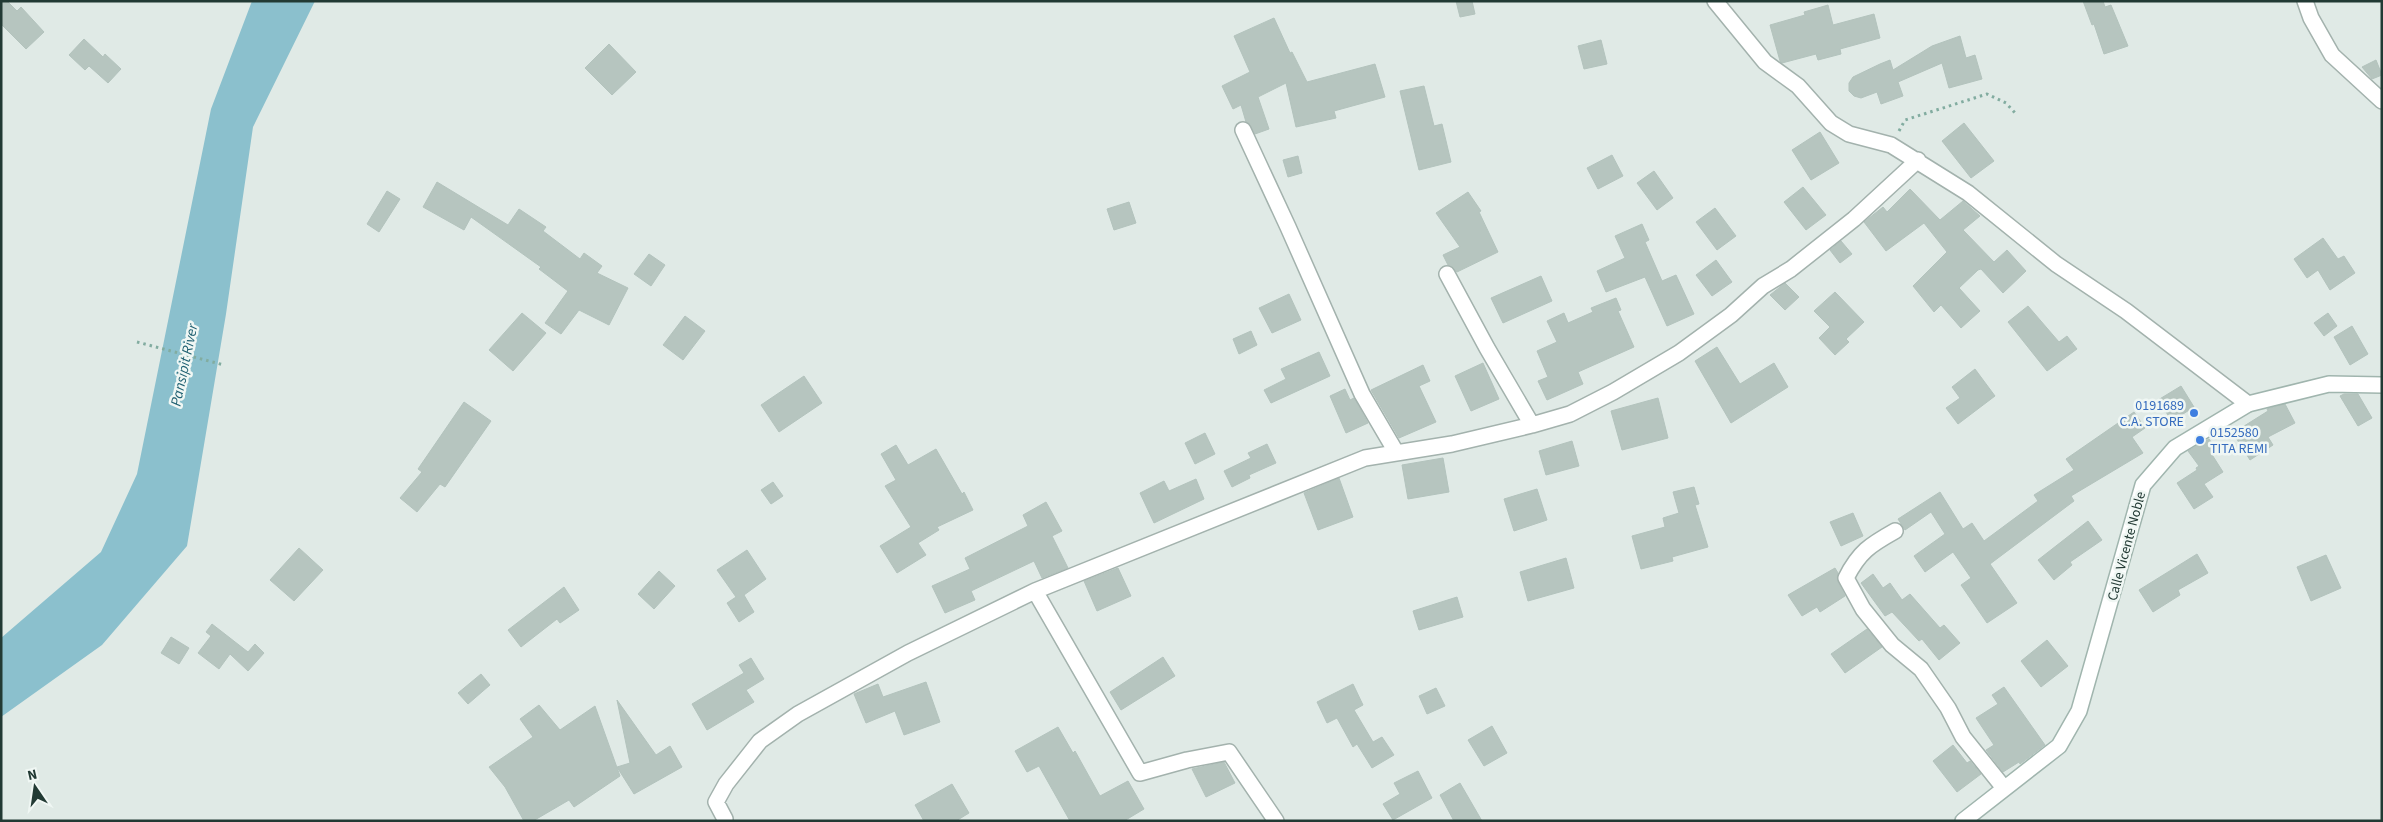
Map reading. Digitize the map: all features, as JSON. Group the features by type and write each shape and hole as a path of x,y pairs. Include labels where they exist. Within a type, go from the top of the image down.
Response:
{"street":[{"path":"1715,1 1765,62 1798,86 1831,123 1849,134 1891,145 1918,160 1968,193 2056,264 2126,311 2248,404"},
{"path":"2305,1 2311,18 2332,55 2382,101"},
{"path":"1242,130 1288,227 1362,394 1396,452"},
{"path":"725,819 716,802 726,784 760,741 798,714 908,653 1035,591 1365,458 1452,444 1570,414 1680,353 1731,316 1763,286 1792,269 1854,219 1918,160"},
{"path":"1447,274 1487,348 1532,424"},
{"name":"Calle Vicente Noble","path":"1963,821 2059,746 2080,710 2143,484 2175,448 2248,404 2286,393 2329,384 2382,385"},
{"path":"1895,531 1866,548 1854,563 1846,578 1862,609 1892,645 1922,669 1948,708 1963,737 2004,788"},
{"path":"1035,591 1140,773 1187,760 1229,752 1276,821"}],"path":[{"path":"1891,145 1906,120 1988,94 2006,103 2016,114"},
{"path":"137,342 224,364"}],"water":[{"name":"Pansipit River","path":"252,1 315,1 253,127 226,314 187,546 102,645 1,717 1,638 101,552 137,474 211,109"}],"building":[{"path":"1,1 7,1 17,11 21,7 44,32 26,49 1,24"},
{"path":"1456,1 1472,1 1475,14 1460,17"},
{"path":"2083,1 2103,1 2105,7 2111,5 2128,46 2104,54 2094,24 2092,25"},
{"path":"1828,5 1833,25 1874,14 1880,38 1840,49 1841,54 1818,60 1816,54 1782,63 1770,25 1805,15 1804,12"},
{"path":"1274,18 1290,53 1292,52 1307,82 1375,64 1385,97 1334,111 1336,118 1296,127 1286,83 1258,97 1269,129 1255,134 1246,122 1241,105 1233,109 1222,86 1250,72 1234,36"},
{"path":"1960,36 1966,58 1975,55 1982,79 1949,88 1942,63 1898,82 1903,96 1881,104 1877,92 1861,98 1854,96 1849,91 1849,83 1853,77 1890,60 1893,70 1932,46"},
{"path":"84,39 103,57 105,54 121,69 108,83 89,66 85,70 69,55"},
{"path":"1601,40 1607,64 1584,69 1578,46"},
{"path":"609,44 636,72 612,95 585,68"},
{"path":"2376,60 2382,75 2372,79 2362,67"},
{"path":"1424,86 1434,126 1442,124 1451,162 1419,170 1400,91"},
{"path":"1964,123 1994,161 1971,178 1942,141"},
{"path":"1820,132 1839,163 1811,180 1792,150"},
{"path":"1612,155 1623,176 1598,189 1587,168"},
{"path":"1298,156 1302,173 1288,177 1283,160"},
{"path":"1654,171 1673,198 1657,210 1637,183"},
{"path":"437,182 508,225 519,209 546,227 543,231 580,259 584,253 602,266 597,273 628,288 609,325 579,310 561,334 545,323 568,291 539,269 541,267 471,217 464,230 423,207"},
{"path":"1803,187 1826,215 1806,230 1784,202"},
{"path":"1910,189 1940,220 1963,201 1980,216 1963,230 1994,262 2007,250 2026,271 2003,293 1981,269 1978,270 1959,288 1980,311 1961,328 1941,305 1934,312 1913,286 1947,252 1924,223 1886,251 1864,222 1883,207 1887,212"},
{"path":"387,191 400,199 379,232 367,224"},
{"path":"1468,192 1481,211 1479,212 1498,252 1457,272 1448,265 1443,255 1460,247 1436,213"},
{"path":"1129,202 1136,223 1114,230 1107,209"},
{"path":"1715,208 1736,236 1717,250 1696,222"},
{"path":"1642,224 1649,240 1645,242 1662,281 1676,275 1694,314 1667,326 1645,277 1606,292 1597,271 1625,258 1615,236"},
{"path":"2323,238 2338,259 2344,256 2355,273 2330,290 2318,270 2307,278 2294,259"},
{"path":"1841,241 1852,254 1840,263 1830,250"},
{"path":"649,254 665,265 651,286 634,274"},
{"path":"1716,260 1732,282 1712,296 1696,275"},
{"path":"1541,276 1552,301 1503,323 1491,298"},
{"path":"1785,283 1799,297 1785,310 1770,295"},
{"path":"1835,292 1864,322 1846,339 1849,342 1835,355 1819,338 1830,327 1814,311"},
{"path":"1289,294 1301,320 1272,333 1259,308"},
{"path":"1616,298 1621,310 1618,311 1634,347 1578,372 1583,384 1547,400 1538,381 1548,377 1537,351 1557,342 1547,321 1564,313 1568,323 1593,312 1591,308"},
{"path":"2028,306 2059,342 2067,336 2077,349 2047,371 2008,322"},
{"path":"522,313 546,333 513,371 489,350"},
{"path":"2328,313 2337,326 2324,336 2314,323"},
{"path":"685,316 705,331 683,360 663,345"},
{"path":"2352,326 2368,354 2350,365 2334,337"},
{"path":"1251,331 1257,345 1239,354 1233,339"},
{"path":"1717,347 1740,384 1774,363 1788,387 1731,423 1695,361"},
{"path":"1319,352 1330,376 1271,403 1264,390 1286,379 1281,369"},
{"path":"1483,363 1499,399 1471,411 1455,376"},
{"path":"1423,365 1430,381 1419,386 1436,422 1399,438 1371,390"},
{"path":"1975,369 1995,396 1958,424 1946,408 1960,398 1952,387"},
{"path":"804,376 822,403 779,432 761,405"},
{"path":"2181,386 2194,407 2172,421 2158,400"},
{"path":"1345,389 1350,400 1354,398 1368,423 1346,433 1330,396"},
{"path":"2344,394 2358,394 2372,418 2358,426 2340,396"},
{"path":"1658,398 1668,438 1622,450 1611,411"},
{"path":"464,402 491,421 445,487 440,484 417,512 400,498 422,472 418,469"},
{"path":"2285,404 2295,423 2268,437 2273,445 2250,460 2233,433 2268,411 2267,409"},
{"path":"2134,412 2145,428 2132,437 2143,453 2071,496 2074,501 1990,564 2017,603 1987,623 1961,585 1971,578 1953,552 1925,572 1914,556 1945,534 1931,512 1905,530 1898,519 1940,492 1963,529 1972,523 1984,541 2038,501 2034,495 2074,470 2066,459"},
{"path":"1205,433 1215,454 1195,464 1185,443"},
{"path":"2209,439 2216,449 2211,453 2223,472 2204,484 2213,497 2194,509 2177,483 2197,470 2196,468 2199,466 2188,451"},
{"path":"1572,441 1579,466 1546,475 1539,451"},
{"path":"1267,444 1276,463 1249,475 1250,478 1232,487 1224,471 1251,458 1248,453"},
{"path":"896,445 908,465 936,449 962,494 964,492 973,510 937,527 939,530 918,543 926,555 897,573 880,546 911,527 885,486 896,480 881,454"},
{"path":"1443,458 1449,492 1408,499 1402,465"},
{"path":"1339,478 1353,517 1318,530 1304,493"},
{"path":"1196,479 1204,499 1154,523 1140,493 1164,481 1169,491"},
{"path":"773,482 783,496 771,504 761,490"},
{"path":"1694,487 1699,504 1695,505 1708,547 1672,557 1673,561 1641,569 1632,536 1665,527 1663,518 1679,513 1673,492"},
{"path":"1537,489 1547,520 1514,531 1504,499"},
{"path":"1046,502 1062,531 1052,536 1068,568 1042,578 1034,561 971,591 975,600 945,613 932,586 970,569 965,558 1028,526 1023,515"},
{"path":"1853,513 1863,536 1841,546 1830,522"},
{"path":"2088,521 2102,540 2070,562 2072,565 2054,580 2038,560"},
{"path":"299,548 323,570 294,601 270,580"},
{"path":"747,550 766,579 744,595 754,612 739,622 727,603 736,597 717,570"},
{"path":"2197,554 2208,573 2178,590 2180,595 2153,612 2139,590"},
{"path":"2326,555 2341,588 2311,601 2297,567"},
{"path":"1566,558 1574,588 1528,601 1520,572"},
{"path":"1118,568 1131,596 1097,611 1084,581"},
{"path":"1835,568 1838,573 1838,582 1845,596 1820,612 1817,607 1802,616 1788,595"},
{"path":"659,571 675,586 654,609 638,594"},
{"path":"1873,574 1883,588 1890,583 1902,600 1910,594 1940,628 1944,625 1960,643 1939,660 1922,639 1919,641 1892,612 1885,616 1861,583"},
{"path":"564,587 579,610 560,623 557,619 521,647 508,630"},
{"path":"1457,597 1463,617 1419,630 1413,611"},
{"path":"212,624 248,652 255,644 264,653 248,671 230,654 219,669 198,653 211,636 206,632"},
{"path":"1867,629 1882,647 1845,673 1831,654"},
{"path":"171,637 189,648 179,664 161,653"},
{"path":"2047,640 2068,666 2041,687 2021,661"},
{"path":"1163,657 1175,676 1121,710 1110,692"},
{"path":"751,658 764,679 746,690 754,702 707,730 692,704 744,673 739,665"},
{"path":"481,674 490,685 468,704 458,693"},
{"path":"926,682 940,722 904,735 895,711 866,723 854,694 878,684 883,697"},
{"path":"1353,684 1363,705 1354,710 1373,742 1382,737 1394,755 1372,768 1357,744 1353,747 1337,718 1327,723 1317,702"},
{"path":"2004,687 2045,745 2020,764 2019,762 2003,772 1986,750 1994,745 1976,718 1998,704 1992,695"},
{"path":"1436,688 1445,706 1427,714 1419,696"},
{"path":"617,700 656,755 670,746 682,767 634,794 617,767 630,763"},
{"path":"539,705 560,730 595,706 620,776 574,807 569,800 533,821 524,821 505,787 489,767 533,737 520,719"},
{"path":"1492,726 1507,753 1484,766 1468,740"},
{"path":"1058,727 1073,753 1075,751 1100,796 1128,781 1144,809 1124,821 1070,821 1039,766 1027,772 1015,751"},
{"path":"1953,745 1967,763 1970,761 1981,774 1957,792 1933,761"},
{"path":"1224,762 1235,783 1206,797 1192,769"},
{"path":"1418,771 1432,798 1393,820 1383,804 1400,794 1394,783"},
{"path":"1460,783 1482,821 1454,821 1440,795"},
{"path":"952,784 969,813 956,821 924,821 915,805"}],"place":[{"name":"0191689 C.A. STORE","path":"2194,413"},
{"name":"0152580 TITA REMI","path":"2200,440"}]}
